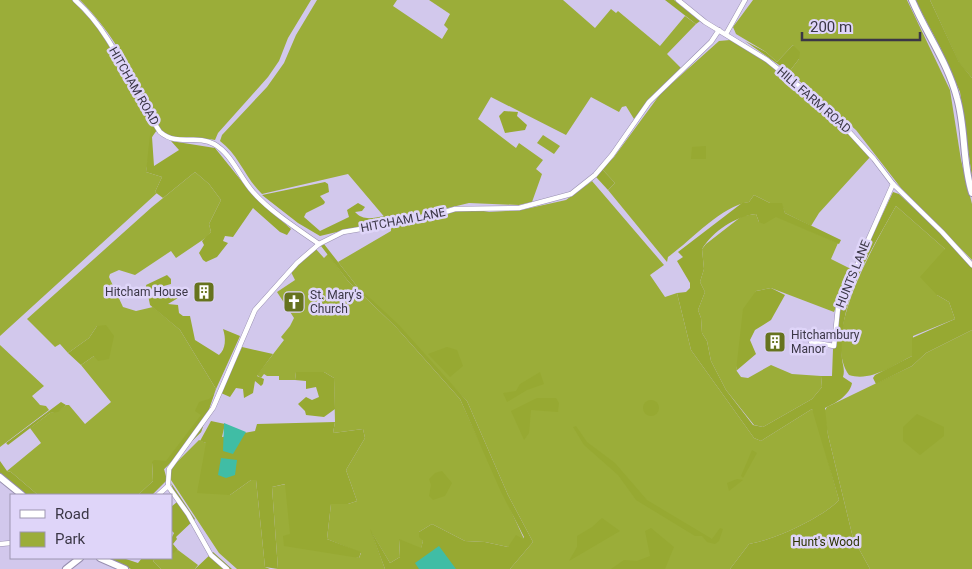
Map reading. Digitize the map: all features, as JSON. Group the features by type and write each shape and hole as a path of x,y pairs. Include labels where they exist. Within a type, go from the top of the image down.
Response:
{"street":[{"name":"HITCHAM ROAD","path":"75,0 89,14 113,48 160,132 172,140 199,140 215,144 225,154 252,192 292,225 319,244"},
{"name":"HILL FARM ROAD","path":"678,0 704,22 767,60 831,112 864,146 893,184 942,232 972,266"},
{"path":"726,34 745,0"},
{"path":"912,0 954,85 961,116 966,169 972,193"},
{"name":"HITCHAM LANE","path":"168,486 169,468 213,408 255,310 297,262 319,244 344,232 424,218 455,209 519,208 571,194 596,175 649,102 712,42 719,30"},
{"name":"HUNTS LANE","path":"811,342 834,346 838,308 893,184"},
{"path":"0,476 21,494"},
{"path":"159,494 168,486 188,514 212,555 227,569"},
{"path":"66,569 79,559"},
{"path":"102,559 125,569"}],"green space":[{"path":"0,0 72,0 95,24 154,126 146,172 162,177 155,192 157,193 0,336"},
{"path":"80,0 311,0 288,38 279,61 268,77 218,133 215,140 186,139 170,136 163,131 155,122 140,95 116,45 99,21"},
{"path":"317,0 397,0 393,6 442,39 448,29 444,25 450,14 429,0 563,0 595,28 611,9 616,13 618,11 660,46 685,16 696,24 667,54 681,68 650,98 634,119 626,106 622,107 619,112 591,97 566,135 491,97 478,119 516,148 519,143 543,160 536,169 542,174 532,202 519,205 469,203 419,215 387,220 348,174 262,194 232,153 220,141 222,135 267,87 284,63 296,35"},
{"path":"665,0 674,0 700,21 696,24"},
{"path":"753,0 907,0 950,90 961,160 972,204 972,260 901,188 856,130 789,72 799,59 793,45 777,62 766,52 736,34 733,27"},
{"path":"915,0 930,0 959,62 972,78 972,178 960,92 940,47"},
{"path":"930,0 972,0 972,78 959,63"},
{"path":"730,40 768,62 787,76 823,107 871,156 819,213 811,226 785,213 781,203 770,203 754,195 749,202 738,205 717,217 668,257 667,262 608,190 615,183 602,169 614,157 661,93 719,41"},
{"path":"745,41 766,52 777,62 793,45 800,52 799,59 789,72"},
{"path":"504,111 518,112 517,116 527,125 525,130 505,133 499,116"},
{"path":"151,126 154,126 157,130 152,137 154,166 179,150 171,141 215,148 252,194 291,229 287,235 280,232 253,208 233,237 225,236 223,241 228,243 217,257 206,262 203,260 199,253 204,245 202,241 211,232 209,224 221,200 209,184 195,172 163,198 155,192 162,177 146,172"},
{"path":"543,135 560,146 554,154 537,143"},
{"path":"706,146 706,159 691,159 692,147"},
{"path":"602,169 615,183 608,190 596,177"},
{"path":"195,172 209,184 221,200 209,224 211,232 207,237 176,258 171,251 135,275 119,270 110,274 109,277 123,307 136,311 153,307 180,330 216,389 201,432 164,469 152,463 153,481 139,494 37,494 11,472 7,471 41,443 30,428 50,413 58,411 66,405 69,405 85,424 111,402 81,365 94,356 97,326 89,338 68,353 60,344 55,347 27,319 152,207"},
{"path":"592,181 664,265 650,275 665,297 677,293 691,350 754,438 761,441 812,409 815,414 839,500 810,521 771,538 749,544 730,569 510,569 533,542 508,495 467,401 356,285 338,262 391,231 391,226 425,221 451,212 473,209 489,212 521,210 566,200"},
{"path":"325,182 328,184 329,192 320,196 325,202 324,204 306,213 304,217 320,231 349,217 347,210 358,203 365,207 362,211 355,212 361,217 384,216 387,220 320,236 298,223 262,195"},
{"name":"Hunt's Wood","path":"893,192 899,194 956,248 972,268 972,330 926,353 912,366 876,384 873,378 875,375 912,356 912,338 955,319 949,302 937,295 920,277 945,249 896,206 859,276 844,321 842,345 843,377 852,383 851,387 842,398 825,408 828,435 853,538 870,569 730,569 749,544 771,538 810,521 839,500 812,409 761,441 754,438 691,350 677,293 686,292 690,288 690,283 677,261 683,257 678,252 742,203 749,202 754,195 770,203 782,203 785,213 841,240 839,244 776,217 764,224 759,222 756,214 733,221 712,236 702,249 704,269 700,282 705,292 698,310 701,318 702,333 707,341 711,361 726,390 753,425 763,427 812,399 822,387 821,376 832,376 836,328 844,296"},
{"path":"896,206 945,249 937,295 949,302 955,319 913,336 912,356 898,364 882,372 866,376 857,377 849,375 842,358 841,337 846,313 865,265"},
{"path":"756,214 759,222 776,216 838,243 831,259 851,269 834,312 771,288 756,291 736,370 741,377 748,378 771,365 792,374 821,376 822,387 812,399 763,427 754,425 726,390 711,361 707,341 702,333 701,318 698,310 705,292 700,282 704,269 702,249 742,216"},
{"path":"324,244 356,285 399,325 467,401 508,495 533,542 510,569 385,569 370,529 390,563 400,557 399,539 421,548 423,541 419,537 419,532 432,524 465,541 485,542 508,547 516,535 523,539 524,537 501,492 460,399 396,327 348,281 321,246"},
{"path":"315,248 324,258 328,254 348,281 396,327 460,399 524,539 508,547 485,542 465,541 432,524 419,532 423,541 421,549 399,540 400,557 390,563 372,533 385,569 278,569 272,487 286,484 291,534 359,558 361,553 327,539 331,504 348,504 357,501 346,470 365,438 363,429 333,433 335,422 334,378 324,372 296,372 295,380 279,380 279,376 267,376 264,374 261,378 257,375 284,340 281,337 294,318 277,292 295,280 291,272"},
{"path":"167,275 171,279 171,284 160,287 172,290 177,289 180,294 178,298 168,304 178,305 179,313 183,316 190,316 195,340 219,355 225,343 223,329 240,336 216,389 180,330 150,305 146,285"},
{"path":"771,288 785,295 771,320 755,330 750,340 756,354 736,371 743,309 756,291"},
{"path":"106,325 114,336 109,359 98,361 94,356 81,365 68,353 89,338 97,326"},
{"path":"972,330 972,569 870,569 853,538 824,412 827,407 912,366 926,353"},
{"path":"0,345 44,386 32,396 40,405 46,406 49,410 0,447"},
{"path":"242,347 273,354 257,376 264,379 261,386 255,381 253,393 244,398 243,389 236,388 230,397 221,393"},
{"path":"447,347 457,350 463,366 450,377 428,354"},
{"path":"296,372 324,372 334,378 335,409 324,417 306,415 305,411 298,404 306,397 312,400 319,397 316,387 306,389 306,381 295,380"},
{"path":"540,372 544,384 527,390 507,402 503,393 516,391 520,384"},
{"path":"214,394 201,432 164,469 167,480 153,494 139,494 153,481 152,462 154,460 166,461 201,415 195,411 199,402 209,399"},
{"path":"537,398 556,398 559,403 558,412 531,410 529,433 524,440 511,411"},
{"path":"648,400 654,400 659,405 657,414 648,416 643,411 643,405"},
{"path":"61,402 66,405 58,412 50,413 8,445 6,443"},
{"path":"917,414 944,427 944,436 920,455 903,441 903,427"},
{"path":"211,421 225,424 222,437 255,431 257,424 335,422 333,433 363,429 365,438 346,470 357,501 348,504 331,504 327,539 361,552 359,558 284,546 283,536 290,534 285,484 272,487 278,569 265,567 256,480 251,480 230,495 197,493 206,443 200,441"},
{"path":"576,426 587,442 615,463 647,500 712,539 720,528 723,529 719,541 715,544 707,542 702,536 695,536 636,500 618,475 584,445 573,427"},
{"path":"199,440 206,443 230,495 251,480 256,480 265,567 270,569 237,569 219,553 171,480 170,469"},
{"path":"752,450 757,453 743,478 741,476"},
{"path":"0,461 7,471 11,472 37,494 25,494 0,473"},
{"path":"442,471 452,483 445,496 433,500 429,496 431,485 429,479 435,473"},
{"path":"737,479 743,480 729,491 727,483"},
{"path":"171,483 195,519 176,537 177,539 173,544 178,550 172,554 172,537 174,533 172,531 172,506 177,502"},
{"path":"602,518 620,531 569,561 577,547 577,536"},
{"path":"651,528 674,547 665,569 611,569 624,560 637,561 650,556 645,531"},
{"path":"178,550 198,565 195,569 161,569 153,561 154,559 172,559 172,553"},
{"path":"213,552 232,569 195,569"},
{"path":"109,559 126,559 138,563 141,559 154,559 153,561 161,569 131,569"}],"shaded area":[{"path":"224,423 246,432 233,454 223,451"},
{"path":"221,458 237,460 235,475 226,478 218,475"},
{"path":"439,546 456,569 419,569 415,563"}],"place":[{"name":"Hitcham House","path":"204,292"},
{"name":"St. Mary's Church","path":"294,302"},
{"name":"Hitchambury Manor","path":"775,342"}]}
